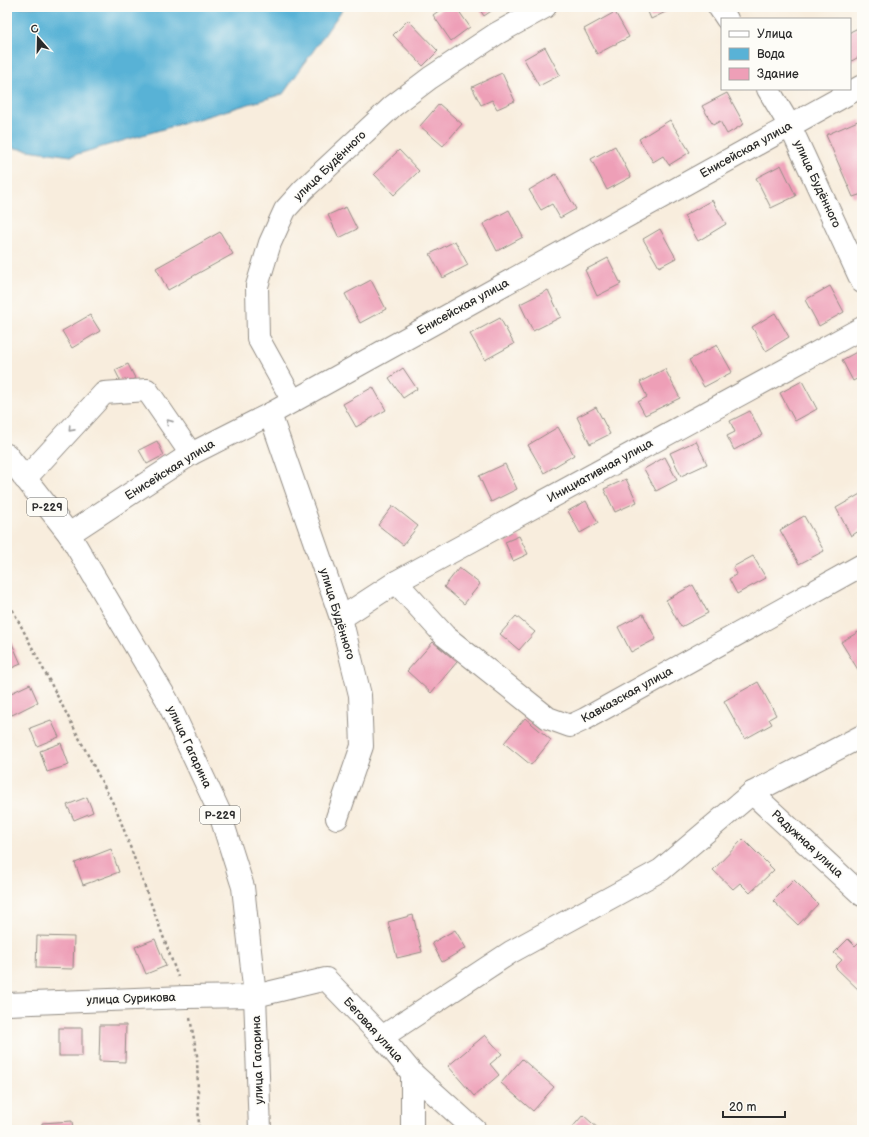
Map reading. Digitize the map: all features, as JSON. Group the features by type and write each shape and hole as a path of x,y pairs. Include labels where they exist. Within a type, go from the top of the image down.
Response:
{"street":[{"name":"улица Будённого","path":"293,401 258,338 256,286 270,243 285,210 303,190 393,106 430,78 496,34 545,7"},
{"path":"719,7 725,18"},
{"name":"Енисейская улица","path":"69,534 191,454 270,414 862,86"},
{"name":"улица Будённого","path":"769,90 790,126 862,282"},
{"name":"Инициативная улица","path":"341,618 396,582 862,328"},
{"path":"25,479 104,393 147,390 191,454"},
{"name":"улица Будённого","path":"270,414 341,618 360,695 362,746 337,818"},
{"name":"улица Гагарина","path":"7,455 69,534 167,700 219,811 243,886 255,996 260,1130"},
{"name":"Кавказская улица","path":"396,582 445,636 548,718 570,726 862,565"},
{"path":"382,1037 511,952 661,870 752,793 862,736"},
{"name":"Радужная улица","path":"752,793 862,894"},
{"name":"Беговая улица","path":"255,996 326,979 382,1037 412,1074 475,1130"},
{"name":"улица Сурикова","path":"7,1004 186,997 255,996"},
{"path":"412,1074 412,1130"}],"path":[{"path":"7,599 118,811 186,997 197,1055 199,1130"}],"water":[{"path":"7,7 344,7 283,94 71,156 7,147"}],"building":[{"path":"444,7 456,7 470,27 451,41 433,15"},
{"path":"478,7 497,7 484,16"},
{"path":"646,7 676,7 651,19"},
{"path":"615,12 629,37 597,54 584,29"},
{"path":"408,20 438,51 423,66 393,35"},
{"path":"858,28 862,36 862,55 851,61 851,32"},
{"path":"545,47 560,75 539,86 524,59"},
{"path":"502,73 515,101 497,109 492,100 481,105 472,87"},
{"path":"727,93 744,124 727,134 720,121 713,125 702,106"},
{"path":"439,104 462,124 443,146 420,126"},
{"path":"670,120 690,152 669,165 663,156 653,162 639,139"},
{"path":"860,120 862,124 862,194 853,197 826,135"},
{"path":"615,146 631,177 607,190 591,159"},
{"path":"399,150 419,171 394,195 374,174"},
{"path":"781,165 796,196 771,208 756,178"},
{"path":"556,174 576,209 560,218 552,204 541,210 529,190"},
{"path":"712,200 726,224 698,241 684,216"},
{"path":"346,207 357,229 339,238 328,215"},
{"path":"509,210 523,237 497,251 483,224"},
{"path":"660,229 676,258 659,267 643,239"},
{"path":"220,232 233,254 168,290 156,268"},
{"path":"455,241 468,265 443,278 430,254"},
{"path":"608,258 621,284 597,296 585,270"},
{"path":"371,280 386,309 360,323 345,294"},
{"path":"830,286 844,312 819,326 805,300"},
{"path":"548,290 561,317 533,331 520,304"},
{"path":"775,313 789,337 766,351 752,327"},
{"path":"90,315 100,331 72,348 62,331"},
{"path":"500,318 514,344 485,360 470,334"},
{"path":"717,345 732,372 704,387 689,360"},
{"path":"862,349 862,376 853,381 842,360"},
{"path":"128,364 136,380 123,386 115,370"},
{"path":"403,368 417,389 403,398 389,378"},
{"path":"665,369 680,398 645,415 638,402 647,397 640,382"},
{"path":"802,381 817,409 795,421 780,393"},
{"path":"373,387 386,410 356,427 343,404"},
{"path":"596,407 610,434 590,444 577,417"},
{"path":"750,411 762,435 734,450 727,436 735,432 730,421"},
{"path":"558,427 574,455 544,473 528,445"},
{"path":"157,441 164,455 147,464 139,450"},
{"path":"696,441 707,464 681,476 670,453"},
{"path":"665,457 677,480 656,491 644,469"},
{"path":"505,464 517,489 491,502 479,476"},
{"path":"626,479 637,502 615,512 604,489"},
{"path":"862,493 862,529 851,536 836,508"},
{"path":"586,501 598,523 580,533 568,511"},
{"path":"393,506 418,526 403,545 378,525"},
{"path":"804,516 824,551 799,564 780,530"},
{"path":"519,536 528,554 513,561 505,542"},
{"path":"753,556 766,578 737,594 729,579 737,574 733,567"},
{"path":"459,568 480,584 464,604 444,587"},
{"path":"693,585 708,613 681,627 666,600"},
{"path":"643,614 656,639 631,652 618,627"},
{"path":"516,616 535,632 519,650 500,634"},
{"path":"862,630 862,672 860,673 841,642"},
{"path":"10,639 21,664 7,670 7,640"},
{"path":"433,642 457,662 431,693 407,671"},
{"path":"758,682 776,715 769,719 772,724 745,739 724,701"},
{"path":"30,684 38,702 12,715 7,705 7,695"},
{"path":"525,718 551,740 531,765 504,743"},
{"path":"51,720 59,737 37,746 30,728"},
{"path":"61,743 69,765 47,772 40,751"},
{"path":"87,797 93,812 74,820 67,805"},
{"path":"743,839 774,870 750,893 740,883 733,889 713,870"},
{"path":"111,849 119,872 83,885 75,863"},
{"path":"794,880 818,904 798,925 773,901"},
{"path":"413,915 422,952 397,958 388,922"},
{"path":"455,930 466,948 442,962 432,943"},
{"path":"37,936 74,937 73,969 36,968"},
{"path":"155,939 166,966 146,974 135,947"},
{"path":"848,939 855,946 862,939 862,993 835,967 842,960 834,953"},
{"path":"100,1025 126,1025 125,1062 99,1061"},
{"path":"59,1028 82,1028 82,1056 59,1056"},
{"path":"485,1035 502,1054 490,1064 499,1075 474,1096 448,1066"},
{"path":"522,1059 554,1087 533,1111 501,1083"},
{"path":"583,1115 600,1130 570,1130"},
{"path":"72,1121 73,1130 42,1130 42,1123"}]}
